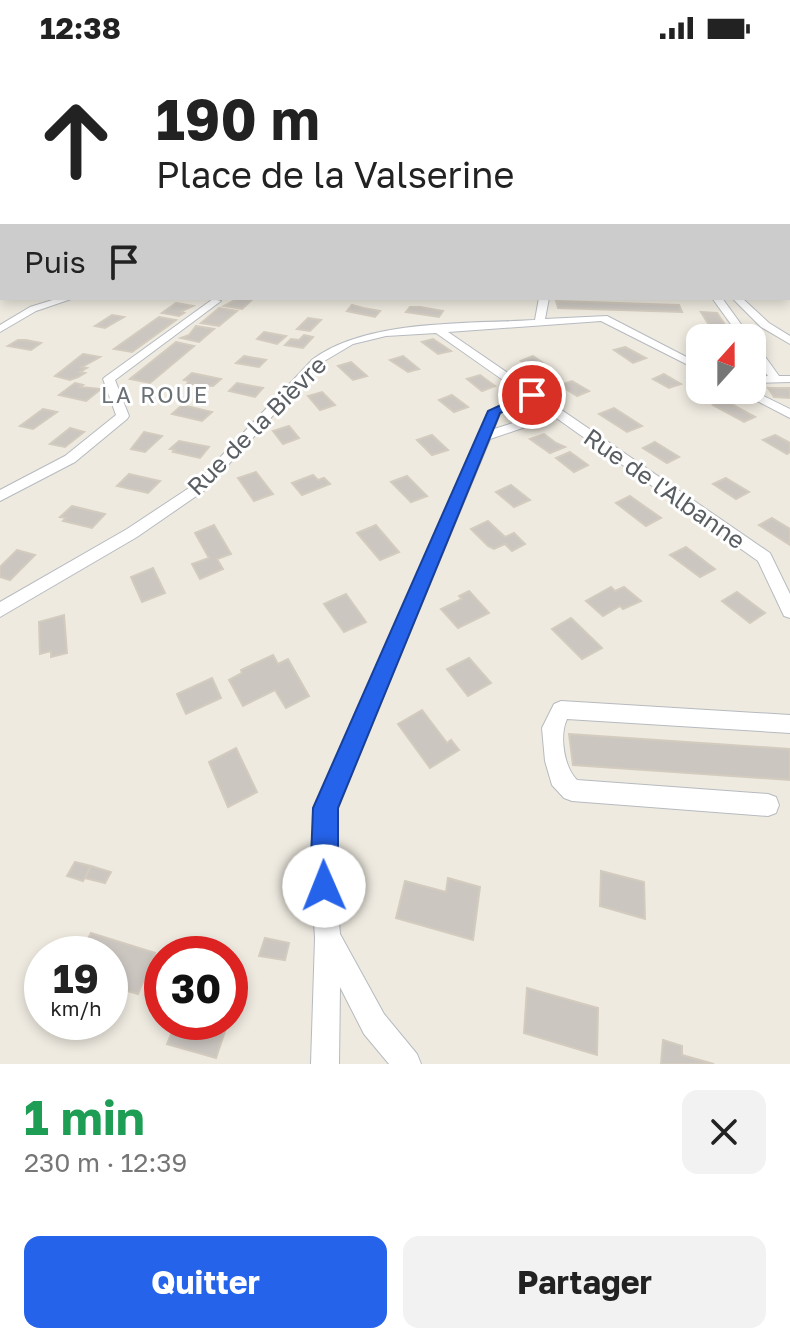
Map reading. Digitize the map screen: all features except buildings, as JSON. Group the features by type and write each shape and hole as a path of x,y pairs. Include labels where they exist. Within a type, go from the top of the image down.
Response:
{"street":[{"path":"0,329 33,309 62,300"},
{"path":"539,322 544,300"},
{"path":"718,300 736,324"},
{"path":"739,300 765,325 790,341"},
{"path":"0,496 70,459 123,416 109,379 216,301"},
{"name":"Rue de la Bièvre","path":"0,610 132,533 200,487 330,350 372,335 603,318 686,361"},
{"name":"Rue de l'Albanne","path":"439,330 764,557 790,611"},
{"path":"766,365 775,378"},
{"path":"766,379 790,379"},
{"path":"325,1064 327,937 322,860 326,808 495,411 532,395"},
{"path":"766,402 790,414"},
{"path":"485,436 556,413"},
{"path":"768,805 572,790 560,778 552,728 561,710 790,724"},
{"path":"327,937 374,1024 407,1064"}],"district":[{"name":"LA ROUE","path":"155,394"}],"route":[{"path":"324,886 322,860 326,808 413,599 495,411 532,395"}]}
